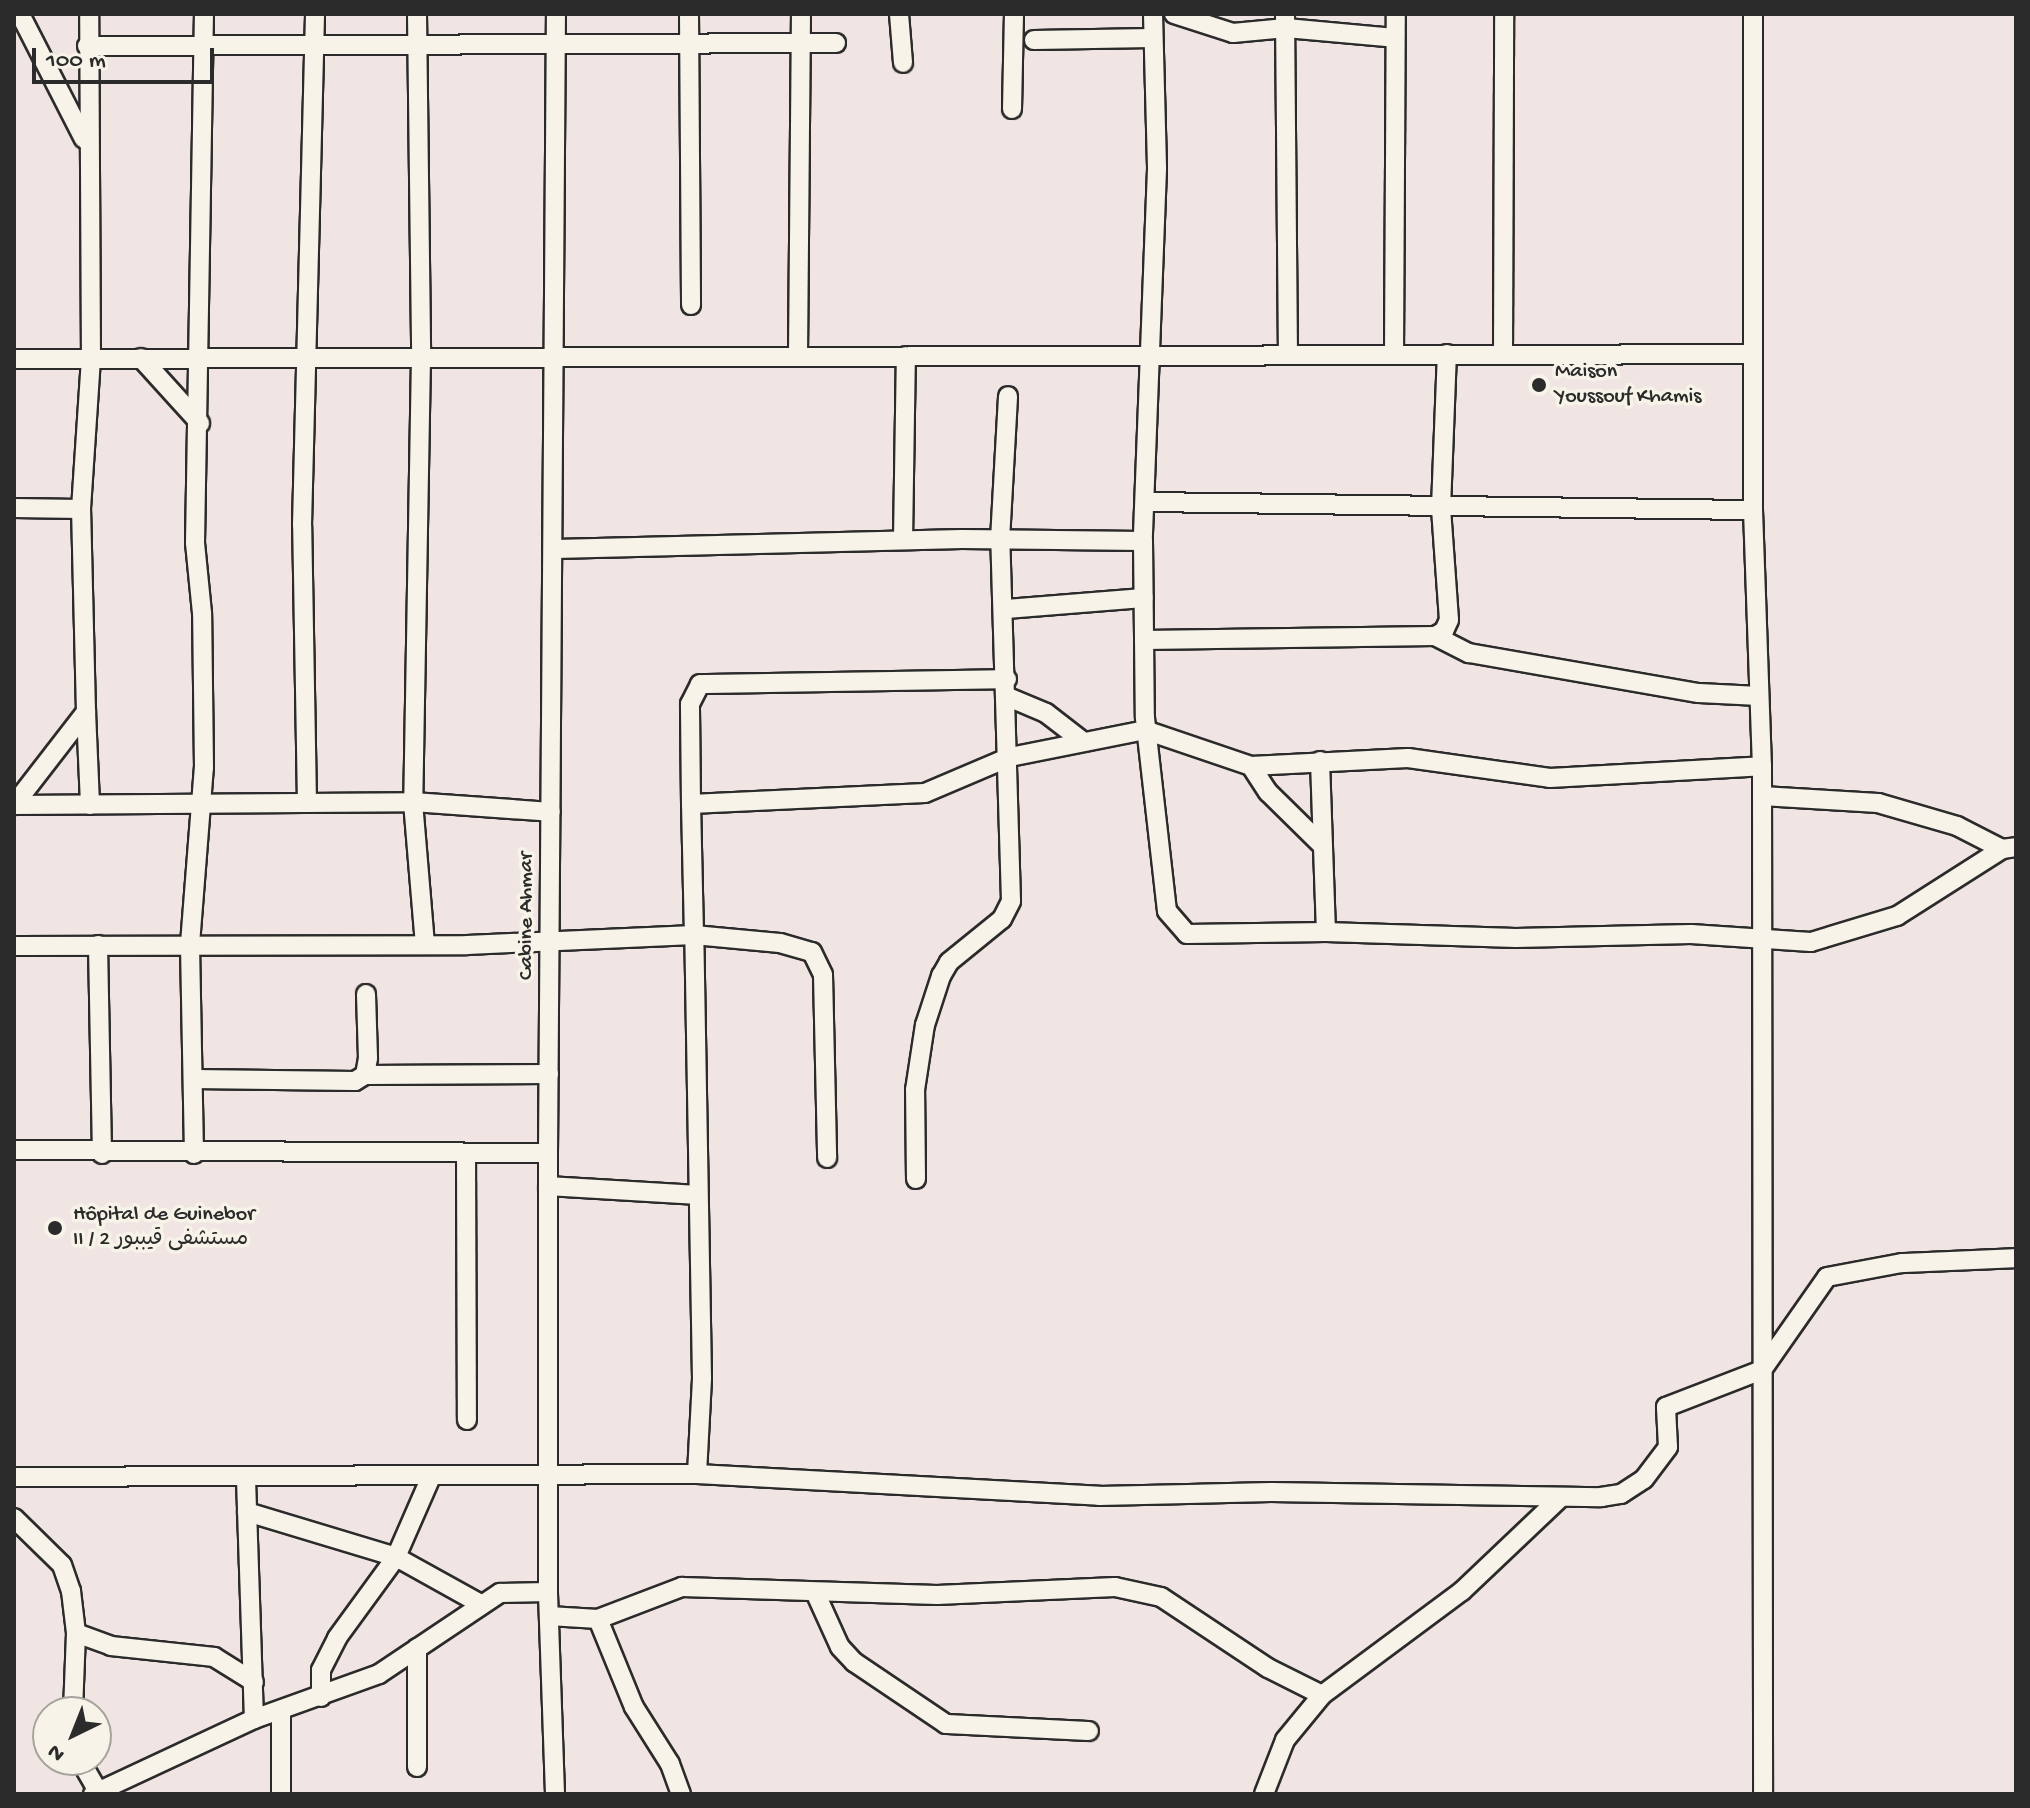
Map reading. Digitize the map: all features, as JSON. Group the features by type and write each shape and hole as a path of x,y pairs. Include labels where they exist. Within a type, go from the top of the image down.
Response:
{"street":[{"path":"20,14 74,113 91,161"},
{"path":"89,14 91,359 81,509 90,805"},
{"path":"194,1154 190,944 201,805 202,613 195,543 202,358 204,14"},
{"path":"307,803 302,525 309,358 315,14"},
{"path":"417,14 421,357 413,802 425,944"},
{"name":"Cabine Ahmar","path":"555,1794 548,1592 548,1153 553,939 551,812 555,549 551,357 556,14"},
{"path":"689,14 691,305"},
{"path":"798,356 801,14"},
{"path":"899,14 903,63"},
{"path":"1153,14 1157,169 1143,541 1145,730 1167,911 1173,922 1187,934 1326,932 1516,938 1762,936 1811,942 1863,930 1897,916 2009,848"},
{"path":"1174,14 1233,33 1286,21 1395,38"},
{"path":"1394,354 1396,14"},
{"path":"1503,353 1504,14"},
{"path":"1753,14 1753,510 1762,766 1763,1794"},
{"path":"1011,15 1012,109"},
{"path":"1286,21 1288,354"},
{"path":"1034,40 1152,38"},
{"path":"87,46 204,47 418,41 556,47 689,40 836,43"},
{"path":"1435,636 1449,620 1441,508 1447,354"},
{"path":"14,359 1753,354"},
{"path":"903,540 906,356"},
{"path":"141,358 200,423"},
{"path":"916,1179 915,1090 925,1025 941,976 949,962 1002,919 1011,901 1010,757 1000,540 1008,396"},
{"path":"1146,502 1351,501 1441,508 1753,510"},
{"path":"14,508 81,509"},
{"path":"555,549 903,540 1143,541"},
{"path":"1006,609 1144,598"},
{"path":"1144,640 1435,636 1469,653 1699,693 1759,696"},
{"path":"697,1474 702,1378 690,704 700,684 1007,688 1081,740"},
{"path":"86,712 14,805 413,802 551,812"},
{"path":"691,804 925,793 1010,757 1081,740 1145,730 1251,766 1408,758 1550,778 1762,766"},
{"path":"1320,761 1326,932"},
{"path":"1251,766 1268,792 1323,846"},
{"path":"1762,796 1878,803 1957,826 2009,848"},
{"path":"14,946 425,944 694,935 780,943 812,952 823,975 827,1158"},
{"path":"98,945 102,1154"},
{"path":"365,1075 366,994"},
{"path":"193,1079 355,1081 365,1075 549,1074"},
{"path":"14,1150 102,1154 548,1153"},
{"path":"466,1153 467,1420"},
{"path":"548,1186 698,1195"},
{"path":"14,1477 430,1479 697,1474 1099,1496 1271,1492 1560,1498 1621,1494 1644,1479 1668,1447 1666,1407 1762,1370 1827,1277 1902,1263 2016,1258"},
{"path":"246,1479 254,1719"},
{"path":"321,1697 321,1670 337,1638 396,1557 430,1479"},
{"path":"1264,1794 1285,1740 1322,1695 1462,1591 1560,1498"},
{"path":"247,1512 396,1557 479,1603"},
{"path":"14,1518 62,1565 76,1633 74,1696"},
{"path":"549,1616 598,1619 682,1587 937,1595 1115,1587 1161,1597 1268,1668 1322,1695"},
{"path":"96,1793 254,1719 379,1674 479,1603 512,1590 548,1592"},
{"path":"815,1592 840,1647 854,1662 946,1724 1089,1731"},
{"path":"598,1619 634,1707 670,1764 681,1794"},
{"path":"76,1633 111,1646 214,1657 254,1682"},
{"path":"417,1648 417,1767"},
{"path":"281,1711 281,1794"}],"place":[{"name":"Maison Youssouf Khamis","path":"1539,385"},
{"name":"Hôpital de Guinebor II / مستشفى قيببور 2","path":"55,1228"}]}
